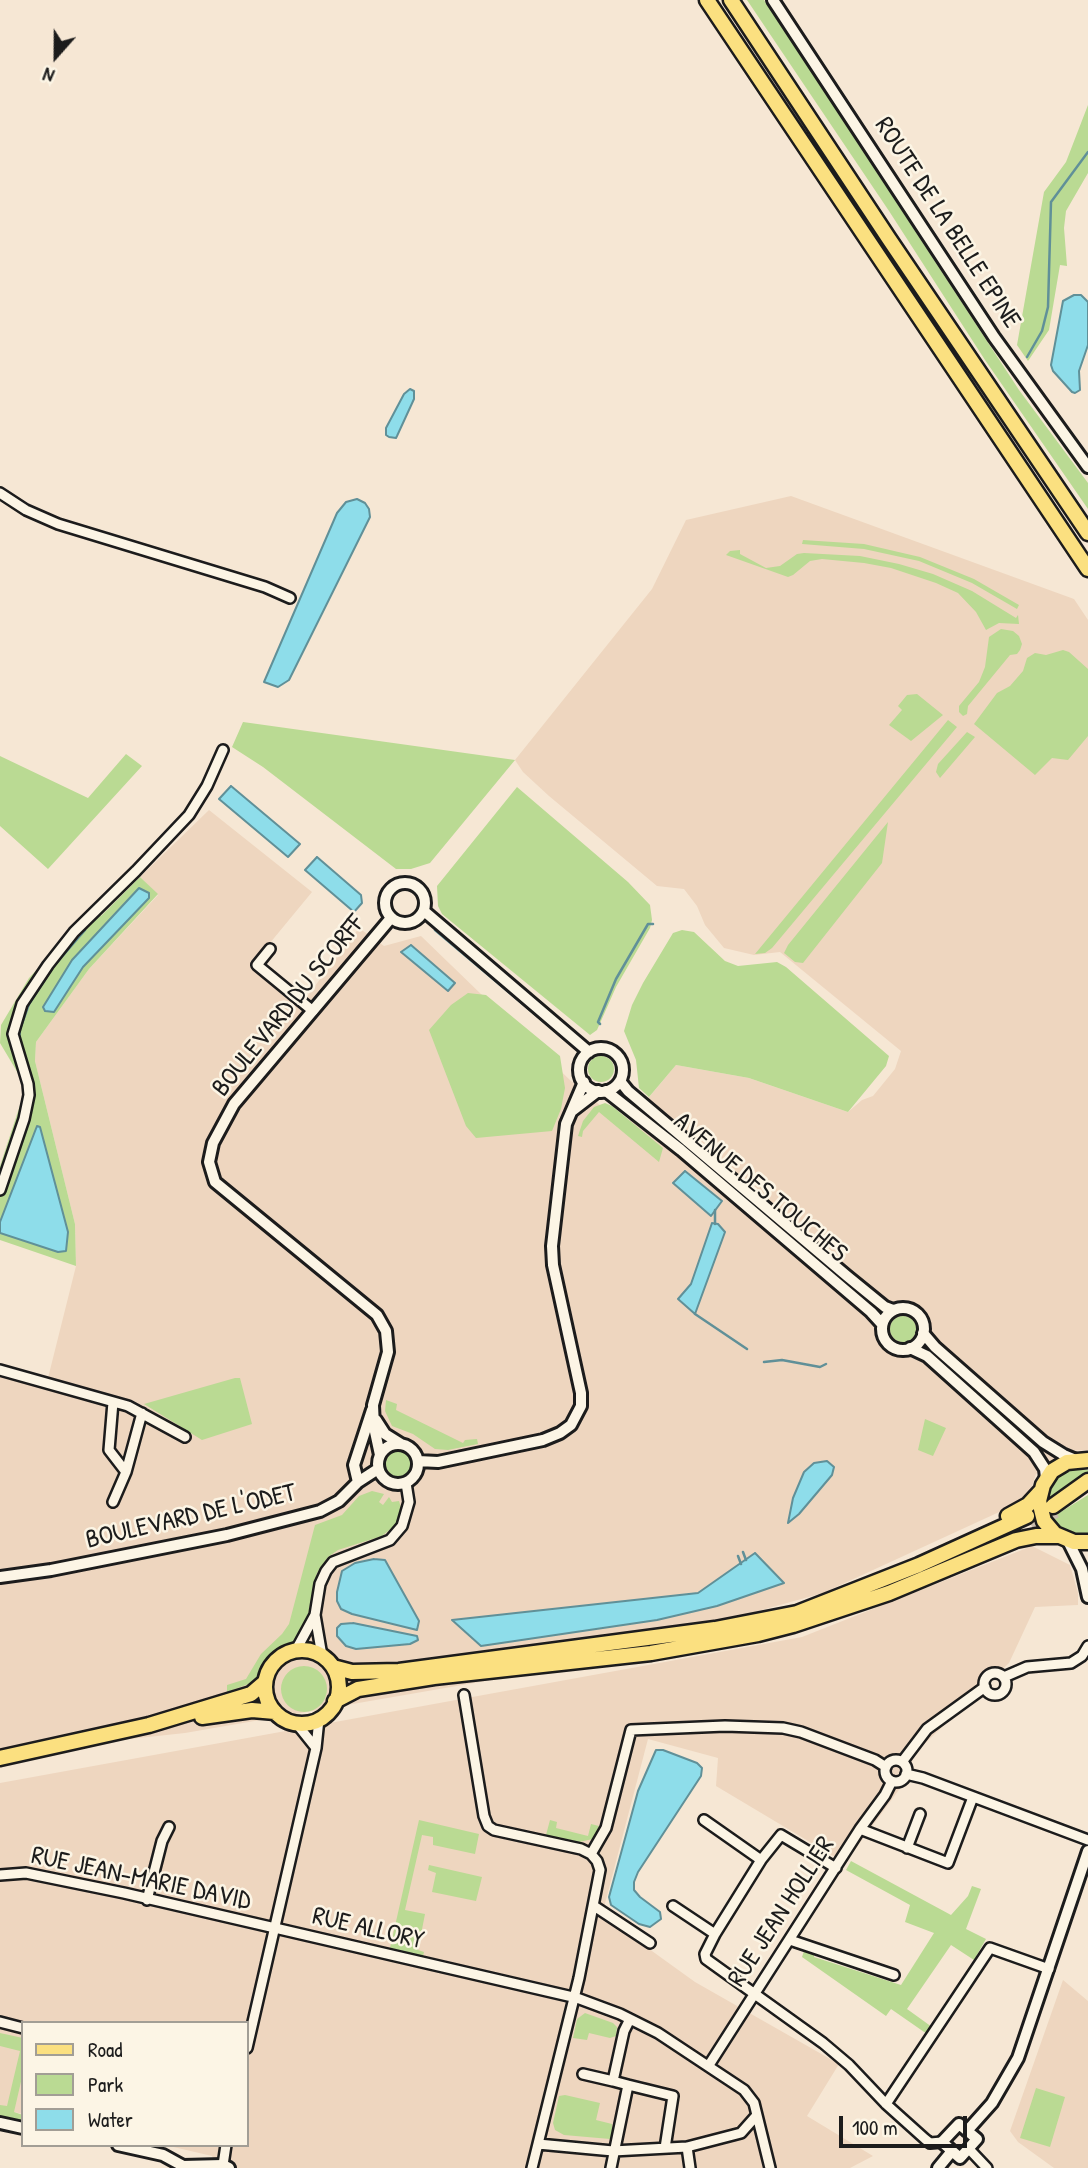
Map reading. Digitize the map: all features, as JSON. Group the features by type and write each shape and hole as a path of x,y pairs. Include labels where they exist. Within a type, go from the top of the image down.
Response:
{"main road":[{"path":"707,0 1088,569"},
{"path":"731,0 1088,533"},
{"path":"869,1586 915,1559 1028,1505 1040,1492 1046,1478 1059,1466 1084,1460"},
{"path":"1088,1482 1054,1509 1088,1489"},
{"path":"1040,1492 1042,1517 1049,1528 1064,1539"},
{"path":"149,1725 251,1694 265,1682 277,1659 296,1650 314,1652 327,1662 352,1672 399,1671 715,1629 797,1613 869,1586 1028,1519 855,1604"},
{"path":"335,1701 358,1689 434,1677 651,1653 746,1636 793,1625 889,1593 997,1546 1023,1538 1088,1542"},
{"path":"265,1682 268,1700 275,1712 296,1723 310,1722 330,1710 335,1701 338,1685 327,1662"},
{"path":"0,1758 149,1725 233,1712 275,1712"}],"street":[{"name":"ROUTE DE LA BELLE EPINE","path":"773,0 994,337 1088,467"},
{"path":"0,493 26,510 58,523 290,597"},
{"path":"0,1190 27,1107 28,1084 13,1034 22,1004 74,932 189,814 207,786 223,750"},
{"path":"400,883 410,883 418,887 425,898 424,911 418,919 408,923 391,918 385,909 386,895 392,887 400,883"},
{"path":"424,911 589,1052"},
{"name":"BOULEVARD DU SCORFF","path":"380,1455 374,1412 387,1352 386,1331 377,1315 215,1182 209,1162 213,1143 234,1104 391,918"},
{"path":"270,949 257,965 313,1011"},
{"path":"418,1461 438,1462 542,1440 571,1425 581,1406 581,1393 552,1265 552,1246 565,1137 570,1112 583,1082 580,1066 589,1052 605,1048 616,1054 622,1065 620,1081 570,1112"},
{"name":"AVENUE DES TOUCHES","path":"620,1081 628,1091 847,1276 885,1307 893,1310"},
{"path":"583,1082 602,1091"},
{"name":"AVENUE DES TOUCHES","path":"602,1091 681,1150 882,1324"},
{"path":"904,1308 914,1311 923,1323 918,1344 901,1350 888,1344 883,1336 882,1324 893,1310 904,1308"},
{"path":"923,1332 935,1347 1044,1442 1084,1460"},
{"path":"910,1348 927,1356 1034,1452 1045,1469 1046,1478"},
{"path":"0,1370 113,1402 142,1413 185,1437"},
{"path":"113,1402 108,1450 125,1472"},
{"path":"358,1482 354,1465 368,1416 374,1412 386,1434 413,1450 418,1461 416,1474 406,1483 392,1484 381,1476 378,1469 380,1455 389,1446 401,1444"},
{"path":"113,1502 125,1472 142,1413"},
{"name":"BOULEVARD DE L'ODET","path":"0,1577 51,1570 215,1537 320,1511 339,1501 358,1482 378,1469"},
{"path":"296,1650 315,1615 320,1584 333,1562 390,1540 402,1526 409,1502 406,1483"},
{"path":"1064,1539 1082,1569 1088,1597"},
{"path":"315,1615 327,1662"},
{"path":"1004,1677 1027,1667 1071,1663 1082,1656 1088,1646"},
{"path":"902,1762 927,1729 985,1687 986,1677 1000,1674 1004,1677 1006,1685 1000,1694 994,1695 985,1687"},
{"path":"464,1695 484,1816 488,1826 581,1849 591,1854 600,1870 594,1906 532,2168"},
{"path":"273,1929 316,1748 319,1719"},
{"path":"296,1723 316,1748"},
{"path":"591,1854 606,1828 631,1730 725,1726 783,1728 875,1760 886,1768 887,1778 891,1782 898,1782 906,1774 902,1762 893,1761 886,1768"},
{"path":"906,1774 1088,1840"},
{"name":"RUE JEAN HOLLIER","path":"709,2065 891,1782"},
{"path":"860,1829 948,1863 973,1797"},
{"path":"907,1848 920,1814"},
{"path":"704,1820 761,1860"},
{"path":"147,1900 162,1841 169,1827"},
{"path":"836,1868 781,1835 761,1860 715,1934 705,1954 706,1959 849,2065 886,2104 930,2143 942,2143 960,2158 977,2139 959,2124 942,2143"},
{"path":"967,2131 992,2103 1018,2058 1088,1851"},
{"name":"RUE JEAN-MARIE DAVID","path":"0,1875 26,1873 273,1929"},
{"path":"594,1906 650,1943"},
{"path":"673,1906 715,1934"},
{"name":"RUE ALLORY","path":"248,2043 273,1929 573,1997 658,2033 744,2090 754,2103 770,2168"},
{"path":"790,1940 894,1975"},
{"path":"886,2104 990,1948 1049,1969"},
{"path":"613,2081 624,2031 630,2019"},
{"path":"0,2022 21,2027"},
{"path":"583,2074 673,2096 665,2148"},
{"path":"611,2168 628,2085"},
{"path":"538,2144 613,2151 687,2147 741,2133 757,2115"},
{"path":"0,2123 21,2127"},
{"path":"127,2147 163,2155 182,2167 226,2166 226,2147"},
{"path":"687,2147 691,2168"},
{"path":"969,2149 987,2168"},
{"path":"938,2168 952,2151"}],"shaded area":[{"path":"791,496 1074,599 1088,620 1088,1450 1064,1451 1036,1474 1030,1492 1021,1502 823,1593 722,1621 607,1660 185,1733 0,1753 0,1373 46,1386 76,1266 75,1224 35,1061 36,1042 89,969 158,895 140,877 209,810 312,892 251,966 299,1007 359,928 384,946 421,936 571,1081 625,1126 676,1065 749,1078 848,1112 862,1100 873,1096 895,1069 901,1051 780,952 754,955 724,948 705,925 697,906 684,889 657,886 549,796 523,772 515,760 652,589 686,520"},
{"path":"1032,1546 1070,1565 1078,1593 1078,1605 1035,1607 1009,1663 916,1752 901,1787 845,1863 716,1786 718,1758 648,1739 602,1915 695,1982 839,2064 807,2116 873,2156 850,2168 217,2168 212,2156 174,2147 248,2147 248,2021 21,2021 21,2114 0,2109 0,1783 802,1637"},
{"path":"1063,1980 1088,2001 1088,2168 1054,2168 1018,2142 1010,2131"}],"green space":[{"path":"747,0 764,0 1019,390 1088,483 1088,509 985,360"},
{"path":"1088,105 1088,173 1066,211 1064,228 1067,266 1060,265 1049,330 1028,361 1017,345 1044,192 1066,162"},
{"path":"803,540 864,544 920,557 974,579 1019,605 1017,609 972,583 919,561 864,549 802,544"},
{"path":"740,550 740,554 766,568 780,566 797,554 804,553 860,556 899,564 933,574 972,591 1016,618 1018,615 1019,624 999,623 986,630 976,612 958,593 891,568 822,559 810,561 788,577 726,555 730,551"},
{"path":"1001,629 1013,631 1019,636 1022,644 1020,650 1017,654 1010,655 968,706 967,714 963,716 959,712 959,706 979,682 985,667 989,637"},
{"path":"1063,650 1088,669 1088,736 1068,760 1052,758 1035,775 974,724 997,693 1010,686 1023,671 1027,658 1035,653 1046,655"},
{"path":"917,694 943,715 911,741 889,725 902,710 898,706 907,695"},
{"path":"948,720 957,727 772,948 765,953 755,954"},
{"path":"243,722 515,760 430,863 411,869 396,869 263,767 232,747"},
{"path":"967,732 975,737 940,778 936,772 938,764"},
{"path":"126,754 142,766 48,869 0,826 0,756 88,798"},
{"path":"517,787 628,882 650,905 650,928 616,987 597,1030 590,1035 442,914 438,906 437,886"},
{"path":"888,822 882,863 803,963 795,962 784,953 788,945"},
{"path":"140,877 158,894 89,969 36,1042 35,1061 75,1224 76,1266 0,1240 0,1166 24,1093 22,1080 0,1043 1,1025 29,978 94,908 101,916"},
{"path":"682,930 694,932 725,961 738,966 777,962 786,967 889,1056 886,1066 848,1112 749,1078 676,1065 649,1097 639,1088 636,1060 624,1031 632,1005 643,983 673,933"},
{"path":"468,993 486,995 560,1056 565,1088 561,1109 552,1131 476,1138 466,1126 429,1030 451,1005"},
{"path":"601,1056 610,1060 614,1069 610,1078 601,1082 592,1078 588,1069 592,1060"},
{"path":"605,1103 663,1148 659,1162 599,1112 583,1131 582,1137 578,1136 583,1121 594,1107"},
{"path":"903,1316 912,1320 916,1329 912,1338 903,1342 894,1338 890,1329 894,1320"},
{"path":"240,1378 252,1424 202,1440 144,1404"},
{"path":"386,1400 397,1404 396,1410 463,1443 465,1440 477,1439 478,1444 448,1450 435,1449 413,1434 392,1426 385,1411"},
{"path":"925,1419 946,1428 933,1456 918,1450"},
{"path":"399,1451 408,1455 412,1464 408,1473 399,1477 390,1473 386,1464 390,1455"},
{"path":"1079,1468 1088,1470 1088,1476 1047,1505 1049,1493 1056,1480 1064,1473"},
{"path":"372,1491 384,1494 379,1502 383,1505 389,1497 392,1502 399,1501 402,1511 398,1523 382,1536 338,1550 328,1557 317,1573 308,1614 297,1640 273,1655 254,1682 227,1692 227,1685 246,1679 261,1654 289,1624 315,1525 342,1515 359,1496"},
{"path":"1088,1495 1088,1535 1075,1536 1057,1526 1051,1518"},
{"path":"304,1666 320,1673 327,1689 320,1705 304,1712 288,1705 281,1689 288,1673"},
{"path":"419,1820 479,1834 475,1854 433,1845 433,1837 422,1835 405,1910 425,1914 418,1950 424,1952 423,1956 390,1948"},
{"path":"550,1820 557,1822 556,1828 588,1836 591,1824 599,1826 593,1839 579,1842 546,1835"},
{"path":"851,1861 951,1915 968,1896 972,1886 981,1889 966,1929 986,1939 974,1960 951,1945 907,2009 932,2027 927,2034 891,2009 886,2016 802,1957 805,1948 814,1952 814,1957 901,1985 934,1933 905,1922 910,1905 846,1870"},
{"path":"429,1865 482,1877 476,1901 432,1892 436,1873 428,1870"},
{"path":"585,2013 613,2023 617,2027 616,2036 610,2038 589,2033 587,2040 573,2038 577,2019"},
{"path":"0,2033 21,2038 21,2082 14,2112 21,2114 21,2122 0,2117 0,2105 7,2106 20,2051 0,2046"},
{"path":"1036,2088 1065,2097 1050,2147 1020,2138"},
{"path":"559,2096 600,2103 596,2120 612,2124 610,2139 564,2135 555,2130 553,2123"}],"water":[{"path":"1074,295 1081,295 1088,302 1088,345 1079,371 1080,390 1075,393 1053,371 1051,365 1063,301"},
{"path":"410,389 414,391 414,399 396,438 389,437 386,435 386,428 404,394"},
{"path":"357,499 365,503 370,517 289,680 278,687 264,682 337,513 346,502"},
{"path":"231,786 300,844 288,857 219,799"},
{"path":"317,857 361,895 362,903 354,912 305,870"},
{"path":"139,888 149,893 149,898 83,967 54,1012 45,1011 43,1007 72,960"},
{"path":"411,945 455,983 448,991 401,952"},
{"path":"37,1126 40,1127 68,1232 66,1251 58,1252 0,1233 0,1222"},
{"path":"685,1171 722,1201 711,1216 673,1183"},
{"path":"712,1223 718,1224 725,1232 695,1314 678,1299 691,1284"},
{"path":"827,1461 834,1467 832,1475 788,1523 793,1498 804,1472 814,1463"},
{"path":"755,1553 784,1583 717,1606 657,1620 481,1646 452,1620 698,1593"},
{"path":"385,1560 419,1621 417,1630 341,1609 337,1592 342,1571 355,1563"},
{"path":"353,1623 417,1636 418,1640 410,1644 356,1649 346,1646 337,1636 337,1628 341,1624"},
{"path":"656,1750 663,1750 697,1763 702,1768 701,1776 634,1882 634,1890 640,1897 660,1912 661,1919 650,1927 639,1924 611,1905 609,1897 638,1791"}],"waterway":[{"path":"1027,357 1042,331 1048,307 1051,202 1088,152"},
{"path":"92,922 131,882"},
{"path":"600,1024 598,1022 616,979 648,924 653,924"},
{"path":"19,1039 29,1004 53,967 85,930"},
{"path":"435,930 568,1042"},
{"path":"715,1210 715,1224"},
{"path":"695,1314 747,1349"},
{"path":"764,1362 782,1360 820,1367 826,1364"},
{"path":"743,1552 746,1560"},
{"path":"738,1556 741,1564"}],"tunnel":[{"path":"1030,1522 1056,1511"}]}
